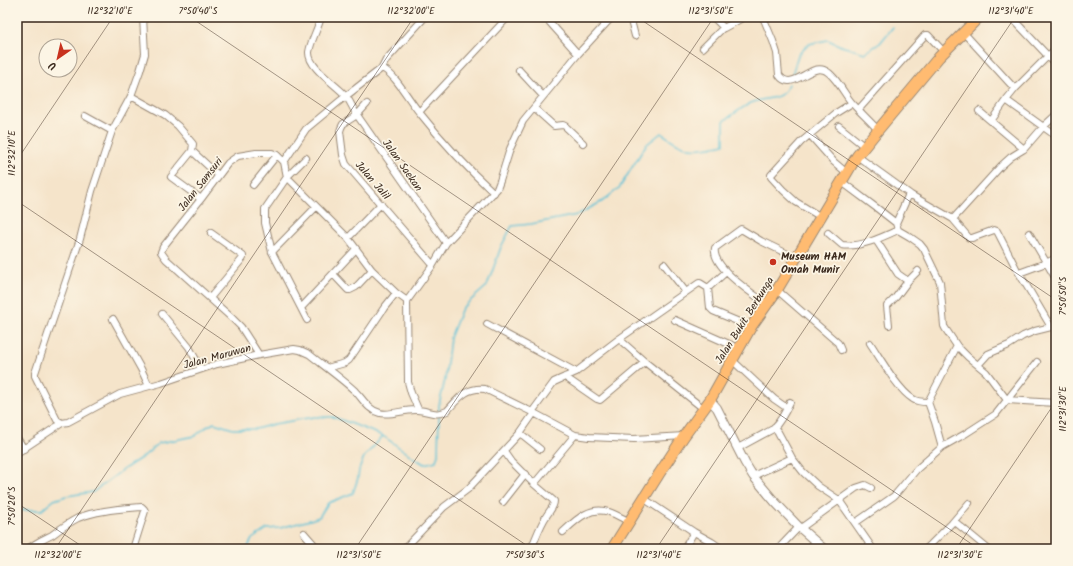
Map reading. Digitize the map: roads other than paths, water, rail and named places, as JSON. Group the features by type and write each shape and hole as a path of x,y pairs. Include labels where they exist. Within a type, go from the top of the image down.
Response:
{"main road":[{"name":"Jalan Bukit Berbunga","path":"612,549 643,498 710,400 738,348 777,290 857,156 944,52 979,17"}],"street":[{"path":"62,423 57,420 35,376 35,373 80,239 92,190 112,131 131,96 140,71 145,54 143,17"},
{"name":"Jalan Saekan","path":"321,17 311,44 309,54 311,61 346,96 357,115 446,244"},
{"path":"284,162 306,129 382,68 386,60 424,17"},
{"path":"419,112 508,17"},
{"path":"545,17 578,54"},
{"path":"418,410 408,382 407,301 446,244 494,193 500,181 510,149 520,125 578,54 612,17"},
{"path":"630,17 635,36"},
{"path":"713,17 723,28"},
{"path":"703,48 723,28 744,17"},
{"path":"763,17 773,41 780,76 782,79 790,80 816,69 823,69 830,74 852,103 878,130"},
{"path":"1011,17 1056,65"},
{"path":"963,32 1014,89"},
{"path":"859,109 925,35 928,35 944,52"},
{"path":"991,121 1014,89 1056,48"},
{"path":"382,68 390,73 419,112 471,172 494,193"},
{"path":"519,70 543,96"},
{"path":"131,96 165,115 178,126 193,144 192,151 171,177 201,199"},
{"path":"1006,100 1056,136"},
{"path":"821,217 796,202 771,176 801,142 836,113 852,103"},
{"name":"Jalan Jalil","path":"367,104 357,115 343,124 341,128 340,131 344,160 348,167 433,265"},
{"path":"534,108 554,126 565,126 583,143"},
{"path":"978,111 1024,149"},
{"path":"953,220 1002,166 1011,157 1024,149 1043,127 1056,115"},
{"path":"85,116 112,131"},
{"path":"839,126 865,147"},
{"path":"810,134 834,162 847,173"},
{"path":"192,151 218,175"},
{"name":"Jalan Samsuri","path":"259,355 241,327 166,260 161,252 163,247 228,163 235,158 256,153 277,155"},
{"path":"253,185 277,155 284,162 287,177 348,238 372,270 396,293 407,301"},
{"path":"857,156 909,194 953,220 967,236 971,238 994,230 997,231 1019,273 1053,327 1035,331 1023,336 1009,345 988,354 978,365"},
{"path":"306,158 287,177 266,209 265,224 272,252 307,320"},
{"path":"842,182 896,223 898,230 920,244 924,249 940,282 944,326 957,346 988,374 1008,400 1056,403"},
{"path":"896,223 909,194"},
{"path":"348,238 381,204"},
{"path":"272,252 316,207"},
{"path":"767,304 749,292 726,272 719,263 714,250 740,230 796,258"},
{"path":"828,233 843,246 876,240 898,230"},
{"path":"210,298 243,258 243,256 211,233"},
{"path":"1029,233 1056,279"},
{"path":"876,240 898,274 908,281"},
{"path":"301,308 356,249"},
{"path":"1019,273 1056,258"},
{"path":"664,264 686,292"},
{"path":"333,274 348,290 352,290 372,270"},
{"path":"889,325 887,306 918,271"},
{"path":"708,288 726,272"},
{"path":"404,549 444,507 468,490 504,451 520,433 554,382 576,372 619,339 699,283 708,288"},
{"path":"708,288 710,308 713,311 751,327"},
{"path":"777,290 838,343 841,350"},
{"path":"327,368 349,360 384,308 396,293"},
{"path":"162,314 189,347 201,369"},
{"path":"113,319 149,386"},
{"path":"675,320 738,348"},
{"path":"487,324 576,372"},
{"path":"619,339 645,362 704,409"},
{"path":"870,343 906,394 917,401 928,402"},
{"path":"942,447 936,422 928,402 957,346"},
{"name":"Jalan Maruwan","path":"17,453 62,423 68,422 120,394 161,383 217,364 294,349 309,354 355,392 368,407 384,414 418,410 431,413 444,413 466,392 470,390 482,389 485,389 533,413"},
{"path":"732,360 774,398 788,405 783,417 774,427 738,448"},
{"path":"565,377 600,400 645,362"},
{"path":"855,523 894,496 917,468 942,447 996,414 1037,362"},
{"path":"710,400 716,408 753,476 800,528 824,549"},
{"path":"533,413 575,435 634,439 684,436"},
{"path":"774,427 792,458 803,472 813,482 839,500 873,549"},
{"path":"520,433 540,448"},
{"path":"534,484 575,435"},
{"path":"17,438 24,449"},
{"path":"504,451 511,461 534,484 552,498 554,503 544,518 531,549"},
{"path":"753,476 792,458"},
{"path":"503,502 525,474"},
{"path":"778,549 800,528 856,488 864,485 870,488"},
{"path":"643,498 722,549"},
{"path":"926,549 954,521 969,503"},
{"path":"28,549 66,524 79,518 95,513 142,507 145,511 133,549"},
{"path":"563,532 575,521 591,511 597,510 609,512 628,522"},
{"path":"954,521 988,549"},
{"path":"304,532 318,549"},
{"path":"684,549 694,532"}],"waterway":[{"path":"791,78 798,55 809,44 828,40 841,46 865,53 880,43 893,27"},
{"path":"439,411 445,380 450,338 462,308 487,286 501,247 512,226 577,215 603,201 620,187 646,145 661,133 678,144 689,148 702,148 724,144 724,121 751,103 759,100 774,98 782,94 789,84"},
{"path":"17,511 42,510 54,500 66,496 93,492 144,456 159,443 195,436 214,423 233,429 256,429 274,424 314,417 333,417 383,436 424,464 436,461 438,454 439,414"},
{"path":"247,549 252,539 267,529 280,528 319,517 328,503 353,493 364,457 383,436"}],"place":[{"name":"Museum HAM Omah Munir","path":"773,262"}]}
